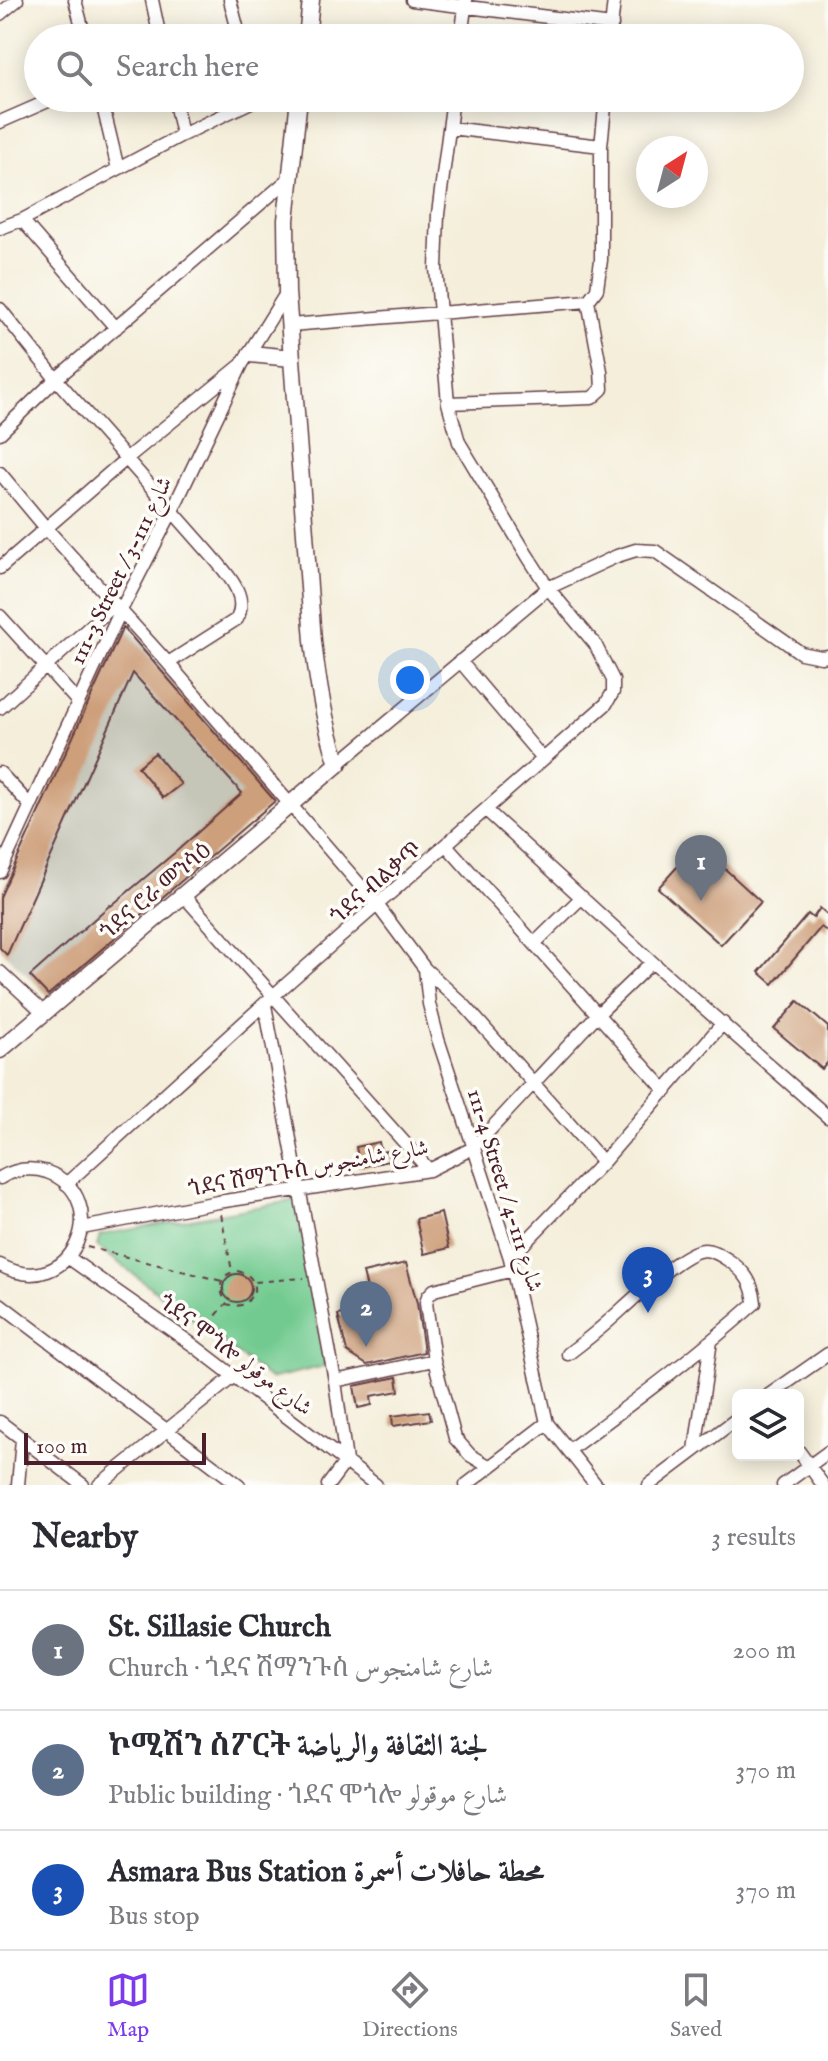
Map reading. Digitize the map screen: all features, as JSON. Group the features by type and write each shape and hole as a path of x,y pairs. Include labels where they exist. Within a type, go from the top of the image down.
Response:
{"main road":[{"path":"308,24 311,0"},
{"path":"297,112 286,220 287,292 313,641 319,693 338,764"},
{"path":"246,359 292,358"},
{"name":"ጎደና ሮራ መንሳዕ","path":"0,1050 338,764"}],"street":[{"path":"0,14 17,0"},
{"path":"75,0 81,24"},
{"path":"152,0 157,24"},
{"path":"230,0 236,24"},
{"path":"412,0 466,3 571,24"},
{"path":"612,24 614,0"},
{"path":"463,24 466,3"},
{"path":"0,122 24,112"},
{"path":"104,112 118,169"},
{"path":"177,112 182,135"},
{"path":"0,228 22,220 229,112"},
{"path":"452,112 438,214 436,268 448,403 459,442 548,588"},
{"path":"448,403 592,398 602,389 588,301 597,289 601,260 601,146 605,112"},
{"path":"450,128 601,146"},
{"path":"0,433 56,379 289,179"},
{"path":"22,220 116,328"},
{"name":"111-3 Street / شارع 111-3","path":"0,872 118,607 172,511 246,359 287,292"},
{"path":"290,325 588,301"},
{"path":"0,309 56,379 234,583 242,609 237,619 168,663"},
{"path":"0,568 246,359"},
{"path":"0,473 378,906 425,969 466,1007 603,1162"},
{"path":"338,764 548,588 636,550 655,551 801,653 828,656"},
{"name":"ጎደና ብልቃጥ","path":"66,1184 269,1000 606,704 613,692 613,680 595,644 548,588"},
{"path":"0,708 118,607"},
{"path":"0,616 78,702"},
{"path":"460,661 543,759"},
{"path":"0,773 30,805"},
{"path":"486,810 828,1117"},
{"path":"447,846 666,1091"},
{"path":"183,895 269,1000 429,1170"},
{"path":"535,943 582,897"},
{"name":"ጎደና ሽማንጉስ شارع شامنجوس","path":"82,1228 218,1202 429,1170 473,1148 597,1015 652,962"},
{"name":"111-4 Street / شارع 111-4","path":"425,969 429,1004 438,1039 512,1264 547,1423"},
{"path":"0,972 44,1013"},
{"path":"269,1000 346,1461 328,1485"},
{"path":"490,1467 470,1455 455,1438 434,1360 426,1303 428,1296 434,1290 512,1264 723,1023"},
{"path":"0,1178 24,1169 54,1175 76,1197 82,1212 82,1228 69,1258 47,1272 29,1274 0,1265"},
{"path":"568,1354 673,1266 693,1253 705,1250 723,1256 743,1271 753,1287 755,1303 649,1391 569,1450"},
{"name":"ጎደና ሞጎሎ شارع موقولو","path":"69,1258 193,1345 376,1485"},
{"path":"0,1304 239,1485"},
{"path":"695,1450 711,1341"},
{"path":"778,1389 828,1354"},
{"path":"335,1381 434,1360"},
{"path":"99,1485 234,1376"},
{"path":"0,1422 83,1485"},
{"path":"649,1485 732,1422"},
{"path":"466,1485 547,1423 596,1485"},
{"path":"18,1485 22,1439"},
{"path":"783,1485 828,1452"},
{"path":"804,1459 823,1485"}],"path":[{"path":"218,1202 232,1272"},
{"path":"77,1245 222,1281"},
{"path":"232,1272 247,1274 253,1282 254,1292 246,1304 226,1304 221,1290 222,1281 232,1272"},
{"path":"253,1282 316,1277"},
{"path":"193,1345 226,1304"}],"shaded area":[{"path":"125,623 279,797 49,997 0,948 0,897"}],"green space":[{"path":"297,1200 325,1366 270,1379 97,1246 100,1235"}],"building":[{"path":"123,627 275,801 48,995 30,976 242,793 133,673 7,955 0,948 0,897"},
{"path":"155,753 181,784 163,798 138,767"},
{"path":"698,844 761,902 721,945 658,888"},
{"path":"820,908 828,915 828,932 821,927 773,984 759,972 808,914 813,918"},
{"path":"798,1001 828,1027 828,1062 822,1069 774,1029"},
{"path":"379,1142 381,1152 387,1151 389,1161 360,1167 356,1147"},
{"path":"441,1213 449,1248 424,1254 416,1219"},
{"path":"406,1263 417,1303 424,1352 367,1365 347,1352 338,1315 372,1308 363,1273"},
{"path":"237,1274 247,1278 251,1288 247,1298 237,1302 227,1298 223,1288 227,1278"},
{"path":"397,1377 399,1391 371,1396 372,1405 358,1408 354,1386"},
{"path":"429,1411 431,1420 393,1426 392,1416"}],"place":[{"name":"St. Sillasie Church","path":"701,901"},
{"name":"Asmara Bus Station محطة حافلات أسمرة","path":"648,1313"},
{"name":"ኮሚሽን ስፖርት لجنة الثقافة والرياضة","path":"366,1347"}]}
